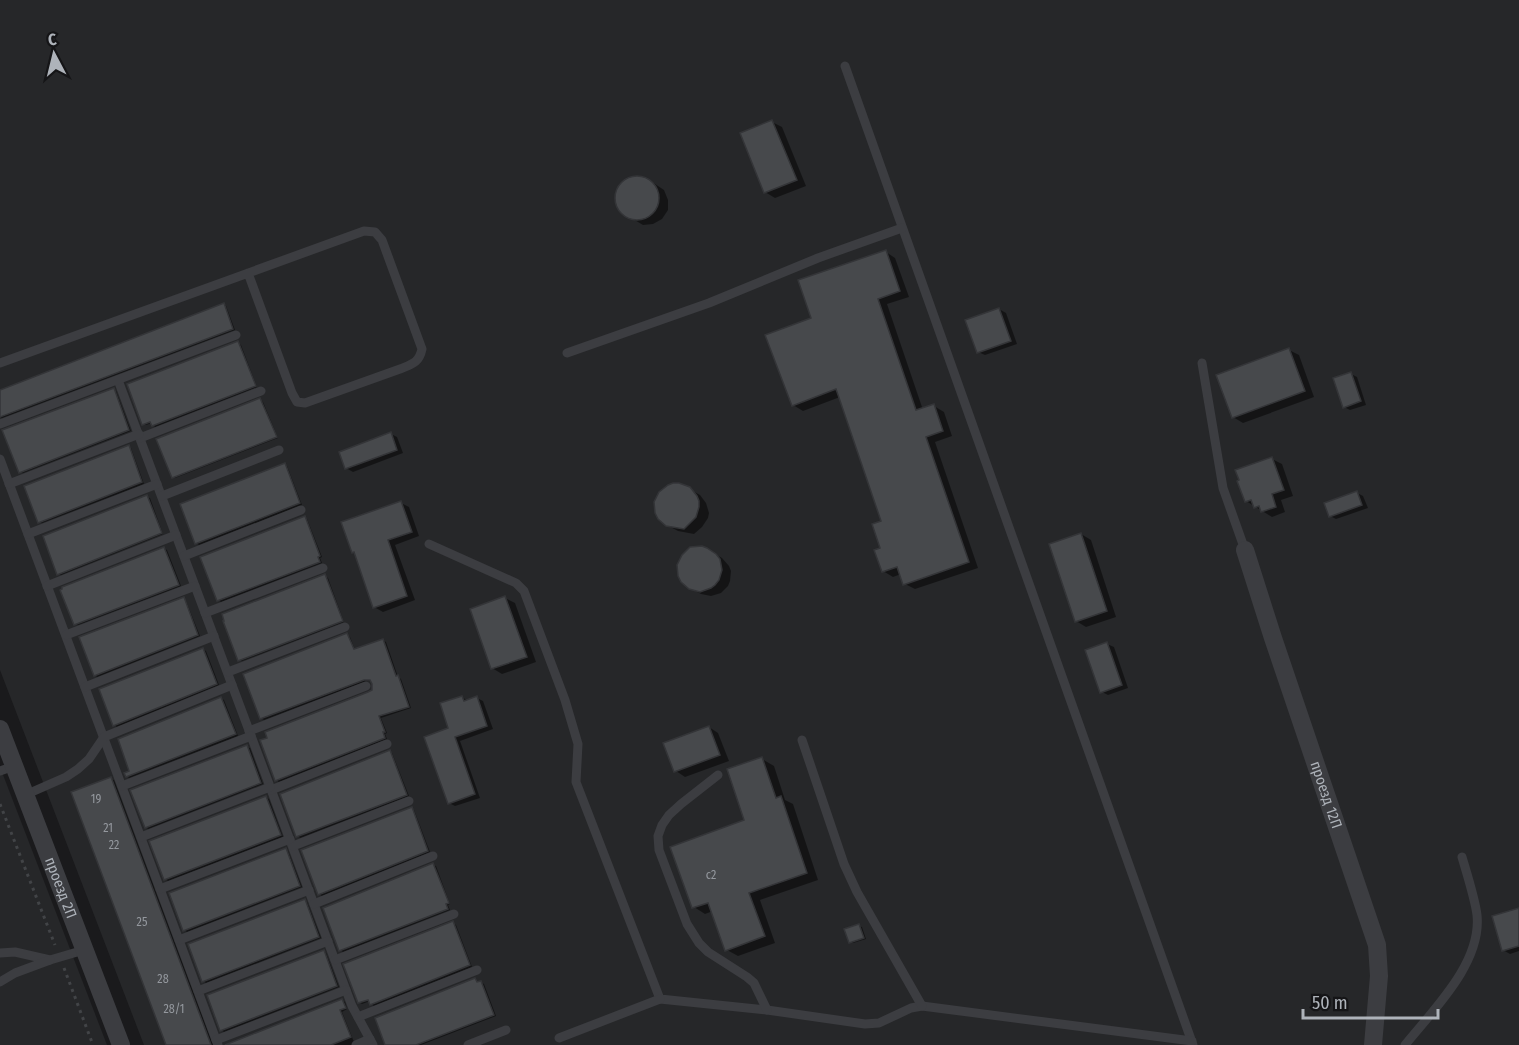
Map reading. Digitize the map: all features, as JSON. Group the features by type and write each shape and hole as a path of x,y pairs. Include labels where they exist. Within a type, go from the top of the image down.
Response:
{"street":[{"name":"проезд 12П","path":"1245,550 1272,638 1377,945 1379,976 1373,1045"},
{"name":"проезд 2П","path":"0,729 7,769 25,795 121,1045"}],"lane":[{"path":"559,1038 660,999 767,1010 865,1024 879,1023 911,1008 922,1006 1192,1043 845,66"},
{"path":"567,353 709,303 818,258 902,228"},
{"path":"0,363 248,273 364,231 375,232 382,240 422,349 420,357 413,364 400,369 304,403 297,402 248,273"},
{"path":"0,424 236,335"},
{"path":"1202,363 1223,488 1245,550"},
{"path":"118,380 346,990 371,1042 356,1045"},
{"path":"9,484 261,391"},
{"path":"162,496 279,450"},
{"path":"0,459 217,1042 346,990"},
{"path":"28,534 158,484"},
{"path":"184,556 301,510"},
{"path":"47,586 176,535"},
{"path":"429,544 516,583 524,591 565,700 578,744 576,782 660,999"},
{"path":"206,613 323,568"},
{"path":"66,635 195,586"},
{"path":"228,672 345,627"},
{"path":"85,687 214,636"},
{"path":"25,795 66,777 78,769 89,759 104,737 232,686"},
{"path":"122,786 366,686"},
{"path":"802,740 844,864 922,1006"},
{"path":"141,837 387,744"},
{"path":"718,775 675,810 662,825 658,836 659,850 687,924 699,943 708,952 754,983 767,1010"},
{"path":"160,889 409,801"},
{"path":"314,904 433,856"},
{"path":"1405,1045 1449,991 1468,962 1477,937 1477,915 1462,857"},
{"path":"179,940 309,890"},
{"path":"335,960 454,914"},
{"path":"198,992 328,941"},
{"path":"0,982 15,973 84,950"},
{"path":"0,953 15,952 55,959"},
{"path":"358,1017 477,970"},
{"path":"468,1045 506,1030"}],"path":[{"path":"0,804 55,959 93,1045"}],"shaded area":[{"path":"0,0 1519,0 1519,1045 144,1045 0,670"},
{"path":"0,767 107,1045 0,1045"}],"building":[{"path":"772,120 797,180 764,193 740,133"},
{"path":"637,176 646,177 653,182 658,189 658,207 653,214 646,219 637,220 628,219 621,214 616,207 615,198 616,189 621,182 628,177"},
{"path":"886,250 900,291 878,299 916,410 934,404 943,431 926,437 969,562 903,585 897,567 882,572 874,550 880,548 872,524 881,521 836,389 792,406 765,335 811,318 798,280"},
{"path":"224,303 233,329 0,417 0,390"},
{"path":"999,308 1011,341 977,353 965,320"},
{"path":"238,341 256,386 152,426 150,422 142,425 127,384"},
{"path":"1289,348 1305,391 1232,418 1216,375"},
{"path":"1351,372 1361,401 1343,408 1333,378"},
{"path":"114,388 129,430 19,473 2,430"},
{"path":"260,398 277,437 172,478 156,439"},
{"path":"391,432 397,450 345,469 339,452"},
{"path":"129,445 142,482 38,523 24,486"},
{"path":"1272,457 1284,490 1272,494 1276,507 1261,512 1259,506 1254,508 1251,500 1245,502 1235,470"},
{"path":"285,463 300,503 195,544 180,504"},
{"path":"673,483 690,487 699,501 696,517 684,529 666,526 655,513 654,502 659,492"},
{"path":"1357,491 1362,505 1329,517 1324,503"},
{"path":"147,495 162,533 57,575 43,536"},
{"path":"401,501 412,532 388,540 407,596 373,608 341,522"},
{"path":"305,516 320,556 318,557 320,562 217,601 200,557"},
{"path":"1081,533 1107,611 1075,622 1049,544"},
{"path":"702,546 716,554 720,559 722,570 715,585 700,592 689,589 681,582 677,565 682,555 690,547"},
{"path":"164,547 179,585 74,625 60,590 62,587"},
{"path":"325,574 343,621 238,661 222,614"},
{"path":"505,596 527,657 491,669 470,609"},
{"path":"184,597 198,635 94,676 79,637"},
{"path":"347,633 354,649 383,639 409,707 379,716 385,738 275,781 260,740 267,738 265,732 368,692 372,690 372,684 370,680 364,680 260,719 243,674"},
{"path":"1107,642 1122,685 1100,693 1085,650"},
{"path":"203,648 217,684 113,726 99,689"},
{"path":"462,696 464,701 477,696 487,726 455,737 475,794 448,804 424,737 448,728 440,703"},
{"path":"221,697 236,734 126,777 124,773 129,771 118,739"},
{"path":"709,726 720,755 674,772 663,743"},
{"path":"247,745 261,783 145,828 130,790"},
{"path":"390,750 407,795 296,837 280,794"},
{"path":"762,757 776,798 781,796 807,873 749,893 765,936 725,951 708,903 692,908 670,847 744,820 727,769"},
{"path":"111,777 211,1045 166,1045 71,792"},
{"path":"266,796 281,835 164,880 149,841"},
{"path":"412,807 428,851 318,895 301,850"},
{"path":"286,848 300,886 183,931 169,893"},
{"path":"433,863 449,903 446,904 448,909 339,951 323,908"},
{"path":"305,899 319,937 202,982 188,944"},
{"path":"1519,908 1519,946 1502,951 1492,916"},
{"path":"453,921 470,965 370,1005 368,1000 358,1003 343,964"},
{"path":"859,924 864,938 849,943 844,929"},
{"path":"324,950 337,986 220,1031 207,995"},
{"path":"475,978 477,982 481,981 494,1015 416,1045 385,1045 375,1018"},
{"path":"342,999 346,1008 340,1010 351,1037 331,1045 225,1045"}]}
